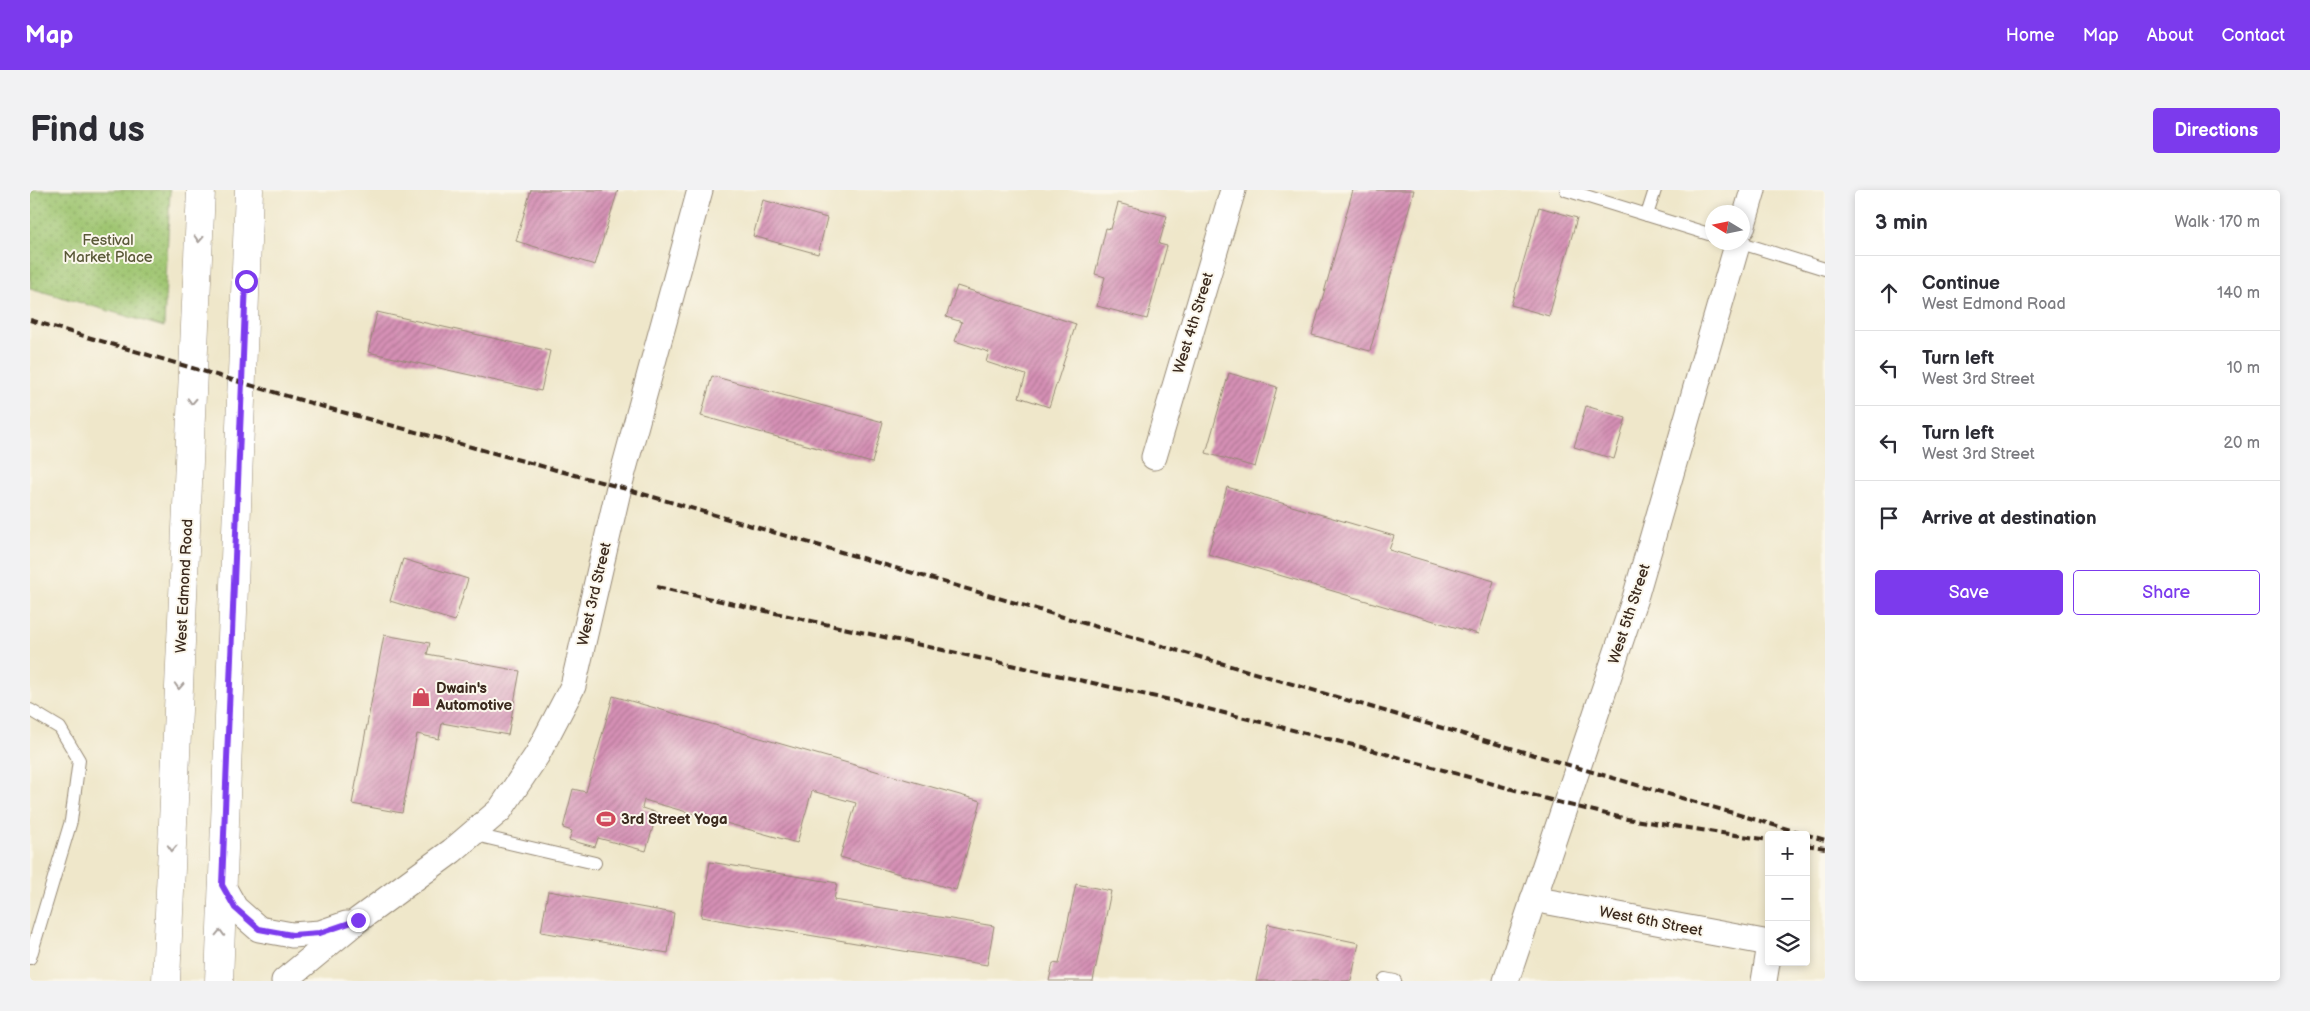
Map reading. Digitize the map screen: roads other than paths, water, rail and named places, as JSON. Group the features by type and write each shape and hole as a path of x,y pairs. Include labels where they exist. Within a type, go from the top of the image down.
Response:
{"main road":[{"name":"West Edmond Road","path":"166,981 201,190"},
{"path":"218,981 249,190"}],"street":[{"name":"West 3rd Street","path":"284,981 358,920 452,851 500,810 537,755 573,686 619,487 700,190"},
{"name":"West 4th Street","path":"1154,457 1233,190"},
{"path":"1749,205 1753,190"},
{"name":"West 5th Street","path":"1506,981 1635,598 1736,250"},
{"name":"West 3rd Street","path":"222,885 235,908 259,929 292,935 320,933 358,920"},
{"name":"West 6th Street","path":"1533,899 1765,942"},
{"path":"1764,981 1766,966"}],"lane":[{"path":"1566,190 1705,233"},
{"path":"1648,215 1654,190"},
{"path":"1750,247 1825,269"},
{"path":"30,710 60,728 79,760 71,821 30,958"},
{"path":"471,834 595,863"}],"railway":[{"path":"30,320 331,409 619,487 1825,840"},
{"path":"657,587 1188,704 1361,747 1565,804 1627,819 1765,839"},
{"path":"1810,846 1825,848"}],"place":[{"name":"Dwain's Automotive","path":"421,697"},
{"name":"3rd Street Yoga","path":"606,819"}],"park label":[{"name":"Festival Market Place","path":"108,248"}]}
